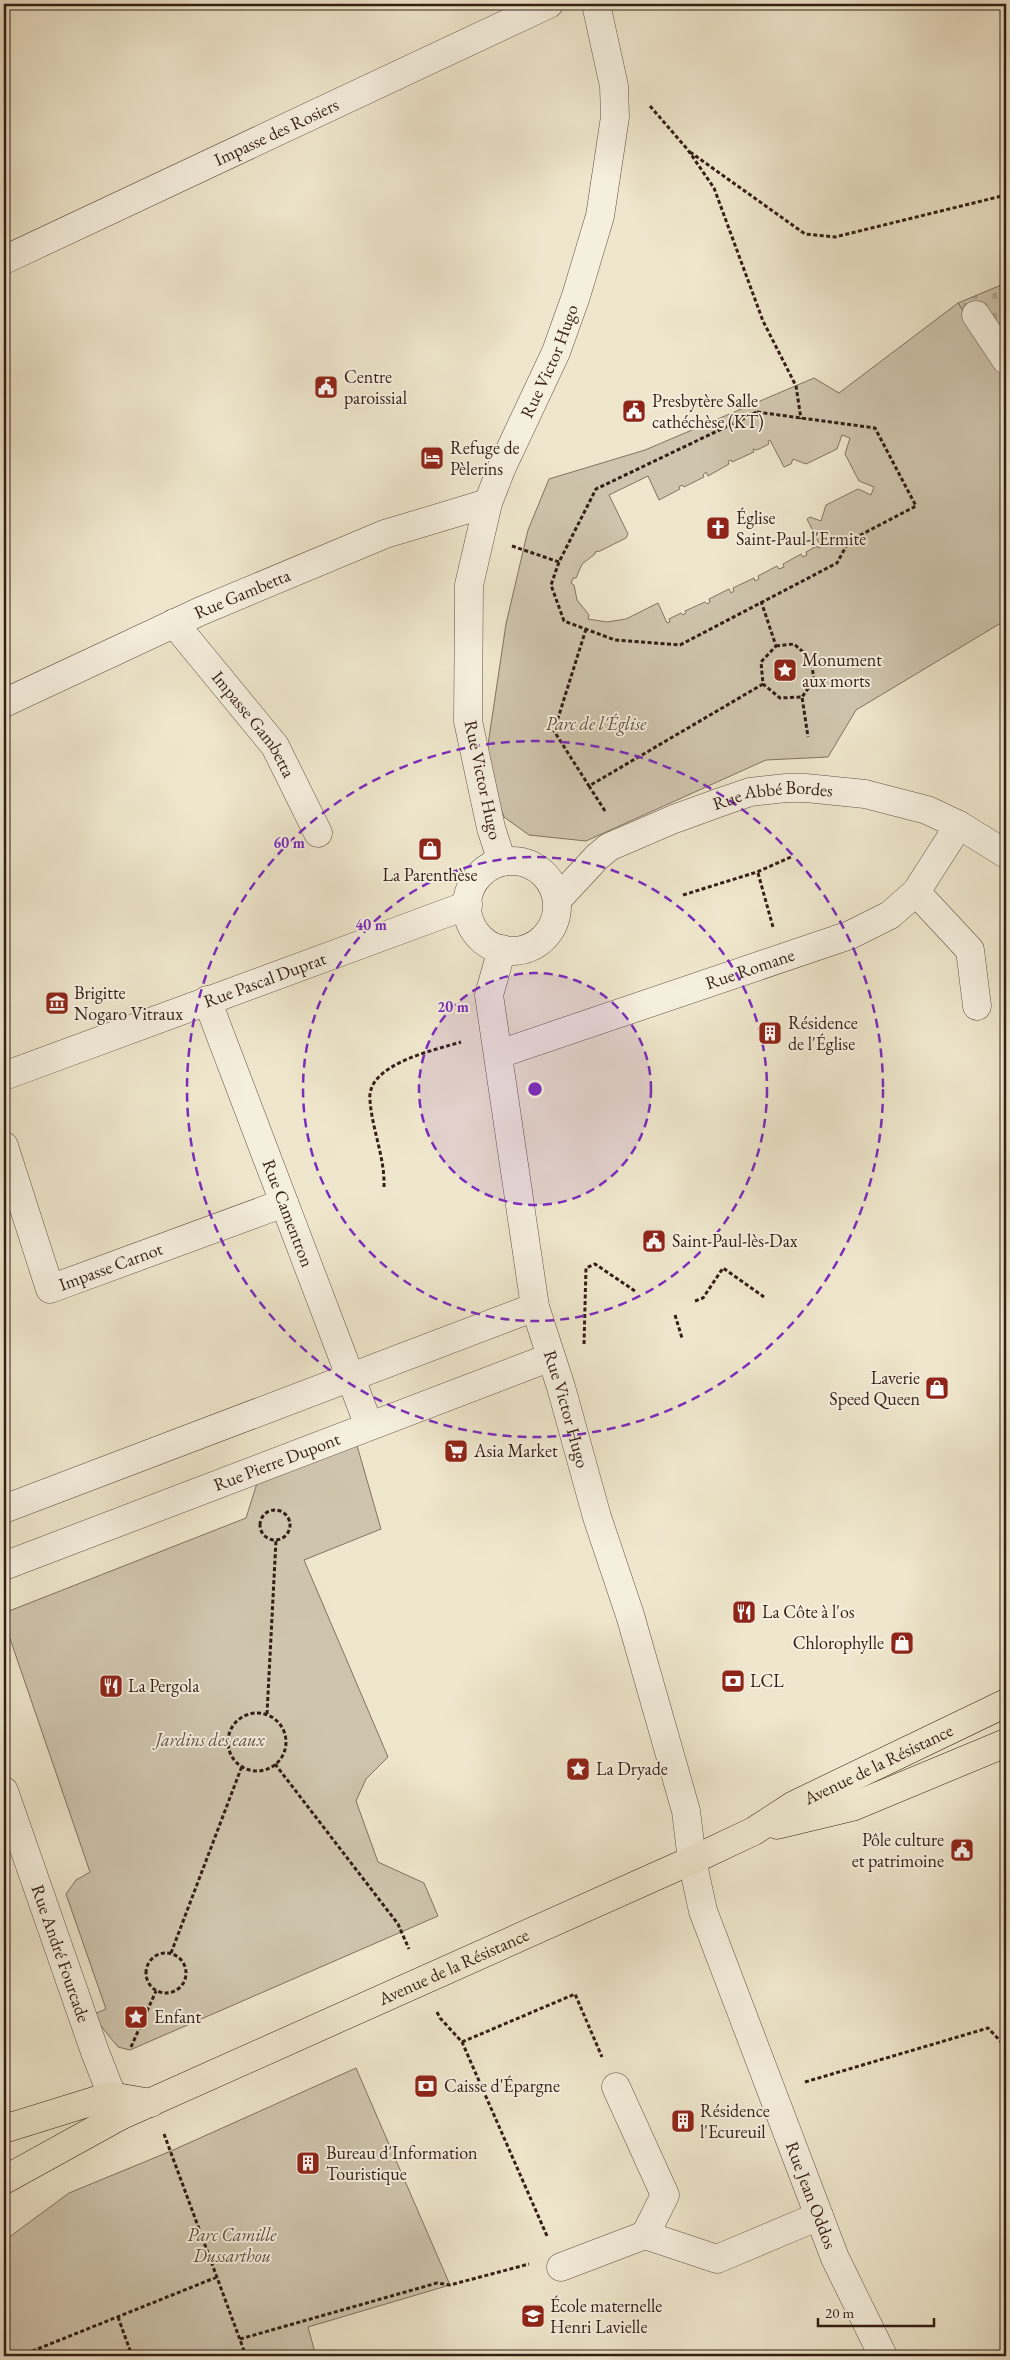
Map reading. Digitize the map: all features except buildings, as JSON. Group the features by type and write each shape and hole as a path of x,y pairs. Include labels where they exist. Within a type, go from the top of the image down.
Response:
{"main road":[{"name":"Avenue de la Résistance","path":"4,2129 115,2106 151,2103 754,1831 802,1801 1006,1703"},
{"name":"Avenue de la Résistance","path":"754,1831 852,1807 1006,1743"},
{"name":"Avenue de la Résistance","path":"4,2180 115,2106"}],"street":[{"name":"Impasse des Rosiers","path":"4,260 549,4"},
{"name":"Rue Victor Hugo","path":"502,862 491,828 468,721 469,585 488,504 502,467 556,352 590,252 600,216 615,117 614,86 596,4"},
{"path":"976,315 1006,360"},
{"name":"Rue Gambetta","path":"4,703 174,624 385,534 488,504"},
{"name":"Impasse Gambetta","path":"174,624 275,746 318,833"},
{"name":"Rue Abbé Bordes","path":"557,900 597,857 609,847 674,819 750,792 786,788 806,788 865,794 927,810 959,825 1006,854"},
{"name":"Rue Romane","path":"497,1045 783,958 850,935 890,915 916,892 959,825"},
{"path":"502,862 527,863 541,870 553,886 557,900 556,919 545,937 533,946 518,951 502,949 488,943 476,933 470,921 468,897 474,882 485,870 502,862"},
{"path":"916,892 970,950 977,1006"},
{"name":"Rue Pascal Duprat","path":"4,1076 468,905"},
{"name":"Rue Victor Hugo","path":"502,949 489,995 535,1307 597,1518 632,1624 686,1811 692,1860"},
{"name":"Rue Camentron","path":"207,1000 369,1426"},
{"name":"Impasse Carnot","path":"4,1146 50,1289 284,1203"},
{"path":"4,1510 535,1307"},
{"name":"Rue Pierre Dupont","path":"4,1566 551,1357"},
{"name":"Rue André Fourcade","path":"4,1791 115,2106"},
{"name":"Rue Jean Oddos","path":"692,1860 703,1911 771,2092 835,2258 883,2356"},
{"path":"616,2087 665,2195 645,2235"},
{"path":"561,2267 645,2235 717,2259 819,2216"}],"path":[{"path":"614,86 647,103 688,150 714,188 763,321 796,386 801,419"},
{"path":"688,150 804,234 835,237 1006,194"},
{"path":"757,412 875,428 916,506 849,541 837,563 761,601 680,645 615,640 564,621 551,585 559,562 596,489 757,412"},
{"path":"512,546 559,562"},
{"path":"761,601 776,646"},
{"path":"586,629 554,730 624,840"},
{"path":"802,697 780,698 763,684 761,662 776,646 794,644 811,659 814,680 802,697 808,737"},
{"path":"589,786 763,684"},
{"path":"683,895 758,872 792,857"},
{"path":"758,872 783,958"},
{"path":"384,1187 385,1170 369,1098 373,1084 386,1070 410,1057 470,1039 497,1045"},
{"path":"584,1346 586,1268 595,1264 635,1291"},
{"path":"694,1301 703,1298 723,1268 764,1298"},
{"path":"675,1315 682,1338"},
{"path":"273,1510 287,1514 291,1523 289,1532 281,1539 276,1540 266,1537 260,1528 262,1518 269,1511 273,1510"},
{"path":"267,1714 276,1540"},
{"path":"249,1714 267,1714 281,1725 286,1741 285,1750 275,1764 259,1771 242,1766 234,1760 228,1743 234,1725 249,1714"},
{"path":"240,2339 436,2283 450,2286 526,2264 556,2269 561,2267 462,2042 440,2018 398,1924 275,1764"},
{"path":"171,1953 242,1766"},
{"path":"171,1953 182,1960 185,1967 184,1980 181,1986 169,1993 156,1990 147,1981 146,1968 148,1962 158,1954 171,1953"},
{"path":"130,2050 156,1990"},
{"path":"462,2042 575,1994 616,2087"},
{"path":"771,2092 988,2028 1006,2047"},
{"path":"151,2103 246,2356"},
{"path":"23,2356 217,2277"},
{"path":"118,2318 132,2356"}],"green space":[{"path":"1006,283 1006,375 958,303"},
{"name":"Parc de l'Église","path":"958,303 1006,375 1006,620 856,710 828,757 766,760 586,841 529,835 504,817 485,765 506,624 528,530 549,479 645,450 814,378 839,393","holes":["842,435 850,438 845,454 859,481 874,487 871,495 858,489 826,505 821,521 810,517 807,519 821,547 818,548 817,546 806,552 807,555 803,557 801,554 783,564 784,567 779,569 777,566 758,576 759,579 755,581 754,578 733,588 734,591 731,593 729,589 709,599 710,602 707,604 705,602 685,611 686,613 683,615 681,613 669,619 670,622 667,623 658,603 626,619 607,622 588,619 589,615 577,600 574,585 571,583 573,578 576,578 582,564 595,552 626,538 628,534 609,495 648,476 659,500 680,489 679,487 682,485 684,487 704,477 703,475 706,472 708,476 729,464 728,461 731,460 732,462 754,452 753,449 757,450 769,444 768,441 770,440 784,467 791,464 793,459 806,464 837,449"]},
{"name":"Jardins des eaux","path":"356,1442 381,1529 304,1560 388,1757 366,1779 356,1801 378,1862 424,1883 438,1916 130,2050 118,2047 92,2015 106,2009 66,1894 76,1880 90,1872 4,1621 4,1613 246,1518 258,1480"},
{"name":"Parc Camille Dussarthou","path":"356,2068 450,2285 308,2327 316,2356 4,2356 4,2241 69,2193 171,2151"}],"place":[{"name":"Centre paroissial","path":"326,387"},
{"name":"Presbytère Salle cathéchèse (KT)","path":"634,411"},
{"name":"Refuge de Pèlerins","path":"432,458"},
{"name":"Église Saint-Paul-l'Ermite","path":"718,528"},
{"name":"Monument aux morts","path":"785,670"},
{"name":"La Parenthèse","path":"430,849"},
{"name":"Brigitte Nogaro Vitraux","path":"57,1003"},
{"name":"Résidence de l'Église","path":"770,1033"},
{"name":"Saint-Paul-lès-Dax","path":"654,1241"},
{"name":"Laverie Speed Queen","path":"937,1388"},
{"name":"Asia Market","path":"456,1451"},
{"name":"La Côte à l'os","path":"744,1612"},
{"name":"Chlorophylle","path":"902,1643"},
{"name":"LCL","path":"733,1681"},
{"name":"La Pergola","path":"111,1686"},
{"name":"La Dryade","path":"578,1769"},
{"name":"Pôle culture et patrimoine","path":"962,1850"},
{"name":"Enfant","path":"136,2017"},
{"name":"Caisse d'Épargne","path":"426,2086"},
{"name":"Résidence l'Ecureuil","path":"683,2121"},
{"name":"Bureau d'Information Touristique","path":"308,2163"},
{"name":"École maternelle Henri Lavielle","path":"533,2316"}]}
